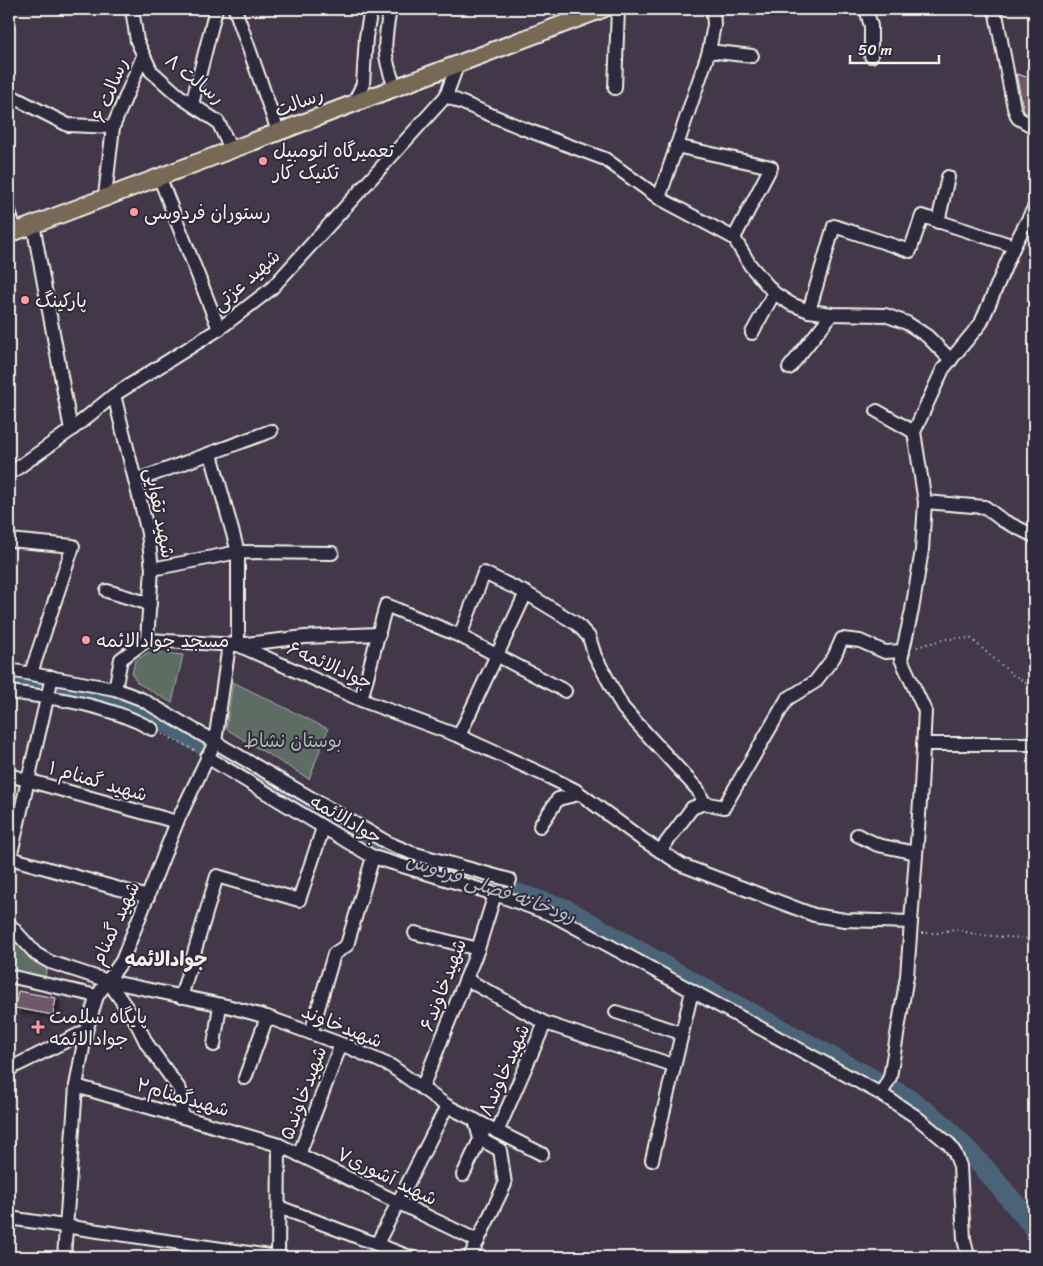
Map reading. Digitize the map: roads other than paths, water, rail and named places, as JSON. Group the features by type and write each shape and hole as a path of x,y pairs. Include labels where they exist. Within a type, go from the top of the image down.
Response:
{"main road":[{"name":"رسالت","path":"12,232 603,9"}],"street":[{"name":"رسالت ۸","path":"132,9 137,41 142,56 151,71 162,82 218,122 231,149"},
{"path":"192,104 216,9"},
{"path":"235,9 278,131"},
{"path":"354,103 363,84 366,37 371,9"},
{"path":"390,9 384,46 385,63 395,87"},
{"path":"615,88 618,9"},
{"path":"659,198 709,51 714,25 713,9"},
{"path":"866,9 871,26 870,56"},
{"path":"995,9 1014,108 1018,118 1034,127"},
{"path":"709,51 752,56"},
{"name":"رسالت ۶","path":"105,196 113,127 142,56"},
{"name":"شهید عزتی","path":"9,474 71,430 114,395 219,329 271,289 446,96 458,63"},
{"path":"9,96 68,125 113,127"},
{"path":"446,96 522,128 605,159 659,198 734,238 750,265 762,280 774,292 791,304 810,311 832,314 885,316 907,323 927,336 951,360"},
{"path":"676,146 771,167 734,238"},
{"path":"159,176 219,329"},
{"path":"938,222 948,177"},
{"path":"881,1094 890,1077 907,976 923,744 924,711 900,659 922,550 925,502 914,432 943,369 982,323 1014,246 1034,208"},
{"path":"9,212 12,232"},
{"path":"810,311 834,226 910,251 922,216 1014,246"},
{"path":"33,224 71,430"},
{"path":"752,333 774,292"},
{"path":"789,368 832,314"},
{"name":"شهید تقوایی","path":"114,395 148,533 152,569 147,640"},
{"path":"877,411 914,432"},
{"path":"135,481 271,431"},
{"name":"شهید گمنام","path":"64,1257 76,1086 84,1036 97,996 122,961 177,822 214,742 233,645 238,552 211,454"},
{"path":"925,502 985,507 1002,520 1034,536"},
{"path":"9,540 73,546 31,673"},
{"path":"152,569 238,552 332,553"},
{"path":"460,636 484,573 526,593 577,624 589,637 595,656 623,708 698,790 704,803"},
{"path":"107,591 150,604"},
{"path":"459,736 526,593"},
{"path":"361,700 386,605 460,636 565,691"},
{"path":"233,645 305,637 378,634"},
{"path":"660,851 692,808 704,803 724,807 787,699 815,682 834,657 842,639 860,640 885,652 902,651"},
{"path":"115,688 121,659 147,640"},
{"name":"جوادالائمه۶","path":"147,640 233,645 361,700 459,736 549,777 579,794 682,865 814,915 910,928"},
{"name":"جوادالائمه","path":"9,670 115,688 141,699 388,843 412,853 510,880"},
{"path":"52,677 30,781 9,860 148,897"},
{"path":"9,692 48,697 118,713 152,728"},
{"path":"923,744 1034,744"},
{"name":"جوادالائمه","path":"207,757 373,857 495,894 553,915 745,1022 881,1094 915,1116 949,1144 956,1153 960,1166 964,1240 968,1257"},
{"name":"شهید گمنام ۱","path":"9,775 177,822"},
{"path":"540,826 558,799 579,794"},
{"path":"181,997 217,876 299,900 323,828"},
{"path":"857,835 878,845 916,853"},
{"path":"311,1033 334,954 347,945 373,857"},
{"name":"شهیدخاوند۶","path":"422,1088 478,949 495,894"},
{"name":"شهیدخاوند","path":"9,924 36,954 50,962 108,981 267,1017 342,1044 391,1066 447,1106 542,1154"},
{"path":"415,933 478,949"},
{"path":"9,976 97,996"},
{"path":"466,979 545,1023 673,1065"},
{"path":"108,981 135,1020 147,1044 180,1090 182,1116"},
{"path":"652,1160 692,991"},
{"path":"214,1045 220,1005"},
{"path":"616,1012 681,1033"},
{"path":"245,1078 267,1017"},
{"name":"شهیدخاوند۸","path":"486,1126 545,1023"},
{"path":"9,1070 84,1036"},
{"path":"9,1077 84,1036"},
{"name":"شهیدخاوند۵","path":"299,1154 342,1044"},
{"name":"شهیدگمنام۲","path":"76,1086 279,1145"},
{"path":"377,1244 447,1106"},
{"path":"463,1175 486,1126"},
{"path":"470,1257 505,1184 500,1150 480,1139"},
{"path":"9,1218 278,1257 279,1145"},
{"name":"شهید آشوری۷","path":"279,1145 478,1241"},
{"path":"279,1207 410,1257"}],"waterway":[{"name":"رودخانه فصلی فردوس","path":"9,683 56,689 139,706 331,822 391,854 565,909 696,984 907,1098 943,1125 986,1170 1034,1227"}],"place":[{"name":"تعمیرگاه اتومبیل تکنیک کار","path":"263,161"},
{"name":"رستوران فردوسی","path":"134,212"},
{"name":"پارکینگ","path":"25,300"},
{"name":"مسجد جوادالائمه","path":"86,640"},
{"name":"پایگاه سلامت جوادالائمه","path":"38,1027"}],"district":[{"name":"جوادالائمه","path":"166,959"}],"park label":[{"name":"بوستان نشاط","path":"293,740"}]}
